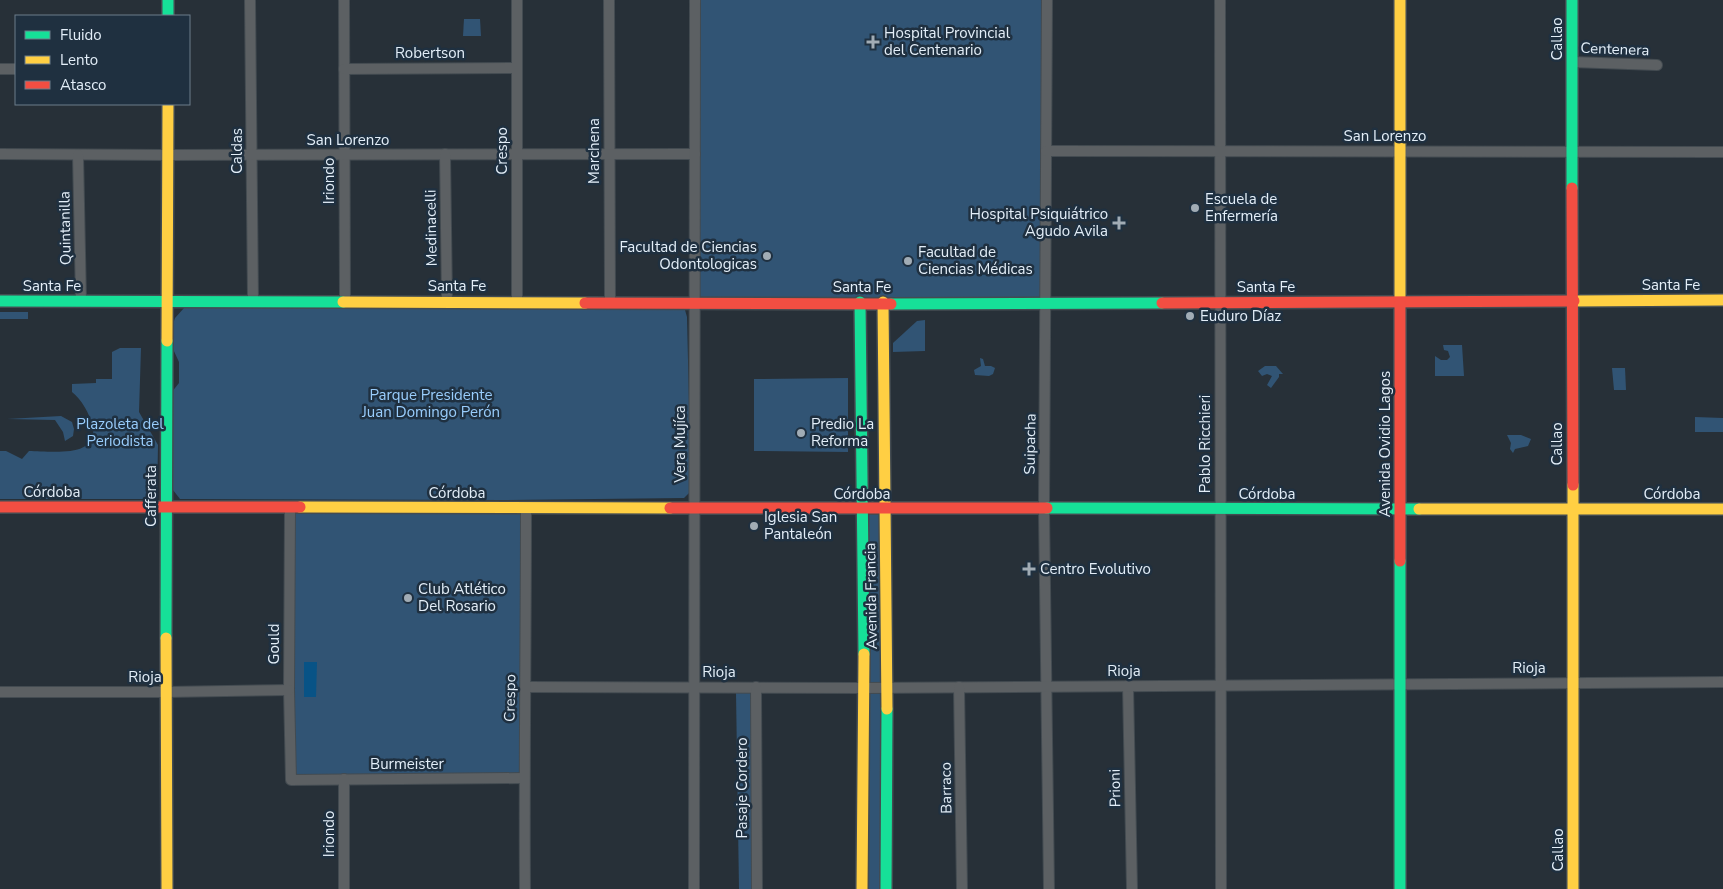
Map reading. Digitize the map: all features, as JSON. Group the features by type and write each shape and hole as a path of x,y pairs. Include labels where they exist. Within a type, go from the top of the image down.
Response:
{"main road":[{"path":"168,0 168,15"},
{"name":"Avenida Ovidio Lagos","path":"1400,0 1400,889"},
{"name":"Callao","path":"1572,0 1573,889"},
{"name":"Cafferata","path":"167,889 168,105"},
{"name":"Santa Fe","path":"0,301 883,302 1046,304 1723,300"},
{"name":"Avenida Francia","path":"860,302 864,688 862,889"},
{"name":"Avenida Francia","path":"883,302 884,509 888,687 886,889"},
{"name":"Córdoba","path":"0,507 1723,509"}],"street":[{"name":"Caldas","path":"250,0 253,301"},
{"name":"Iriondo","path":"344,0 345,301"},
{"name":"Crespo","path":"517,0 517,301"},
{"name":"Marchena","path":"609,0 610,302"},
{"name":"Vera Mujíca","path":"694,889 695,0"},
{"name":"Suipacha","path":"1047,0 1044,509 1049,889"},
{"name":"Pablo Ricchieri","path":"1220,0 1221,889"},
{"name":"Centenera","path":"1572,62 1657,65"},
{"name":"Robertson","path":"344,69 517,68"},
{"path":"0,69 15,69"},
{"name":"San Lorenzo","path":"1046,151 1723,152"},
{"name":"San Lorenzo","path":"0,154 695,154"},
{"name":"Quintanilla","path":"78,154 81,301"},
{"name":"Medinacelli","path":"444,154 447,301"},
{"name":"Gould","path":"290,508 289,690 291,780"},
{"name":"Crespo","path":"525,889 526,508"},
{"name":"Rioja","path":"526,687 864,688 1723,682"},
{"name":"Prioni","path":"1128,686 1132,889"},
{"name":"Pasaje Cordero","path":"756,687 757,889"},
{"name":"Barraco","path":"959,687 962,889"},
{"name":"Rioja","path":"0,692 289,690"},
{"name":"Burmeister","path":"291,780 524,778"},
{"name":"Iriondo","path":"344,779 344,889"}],"green space":[{"path":"695,0 1047,0 1046,304 695,302"},
{"path":"464,19 480,19 481,36 463,36"},
{"name":"Parque Presidente Juan Domingo Perón","path":"679,307 685,310 687,317 691,491 684,498 506,500 180,499 173,490 171,393 179,383 179,362 173,349 173,324 175,318 184,308"},
{"path":"0,312 28,312 28,319 0,319"},
{"path":"925,320 925,351 893,352 893,343 917,321"},
{"path":"1443,345 1462,345 1464,376 1435,376 1435,356 1441,360 1447,360 1450,357 1448,351 1444,350"},
{"name":"Plazoleta del Periodista","path":"120,348 141,348 139,412 158,445 157,499 0,499 0,451 6,451 22,459 29,451 71,451 89,443 93,436 91,421 82,403 72,392 72,384 96,383 96,379 112,379 112,352"},
{"path":"980,358 983,359 985,366 995,368 993,374 989,376 975,375 974,370 981,366"},
{"path":"1265,366 1276,366 1283,374 1279,374 1271,388 1267,385 1272,376 1267,374 1262,376 1258,371"},
{"path":"1612,368 1625,368 1626,390 1614,390"},
{"name":"Predio La Reforma","path":"848,378 848,452 754,451 754,379"},
{"path":"61,416 72,422 74,429 73,436 65,441 63,432 55,420 7,419"},
{"path":"1695,417 1723,418 1723,432 1695,432"},
{"path":"1507,435 1521,435 1531,439 1528,446 1515,449 1513,453 1510,449 1511,443"},
{"name":"Club Atlético Del Rosario","path":"290,508 526,508 524,778 291,780"},
{"path":"862,509 884,509 886,889 862,889"},
{"path":"736,692 751,692 754,889 739,889"}],"shaded area":[{"path":"304,662 317,662 316,697 304,697"}],"traffic: fast":[{"path":"168,0 168,15"},
{"path":"1572,0 1572,188"},
{"path":"0,301 343,302"},
{"path":"860,302 864,654"},
{"path":"891,304 1162,303"},
{"path":"166,638 167,341"},
{"path":"1047,508 1419,509"},
{"path":"1400,561 1400,889"},
{"path":"886,889 887,709"}],"traffic: slow":[{"path":"1400,0 1400,304"},
{"path":"167,341 168,105"},
{"path":"1574,301 1723,300"},
{"path":"343,302 585,303"},
{"path":"883,302 887,709"},
{"path":"1573,485 1573,889"},
{"path":"300,507 670,508"},
{"path":"1419,509 1723,509"},
{"path":"166,638 167,889"},
{"path":"862,889 864,654"}],"traffic: jam":[{"path":"1572,188 1573,485"},
{"path":"1162,303 1574,301"},
{"path":"585,303 891,304"},
{"path":"1400,304 1400,561"},
{"path":"0,507 300,507"},
{"path":"670,508 1047,508"}],"place":[{"name":"Hospital Provincial del Centenario","path":"873,42"},
{"name":"Escuela de Enfermería","path":"1195,208"},
{"name":"Hospital Psiquiátrico Agudo Avila","path":"1119,223"},
{"name":"Facultad de Ciencias Odontologicas","path":"767,256"},
{"name":"Facultad de Ciencias Médicas","path":"908,261"},
{"name":"Euduro Díaz","path":"1190,316"},
{"name":"Predio La Reforma","path":"801,433"},
{"name":"Iglesia San Pantaleón","path":"754,526"},
{"name":"Centro Evolutivo","path":"1029,569"},
{"name":"Club Atlético Del Rosario","path":"408,598"}]}
